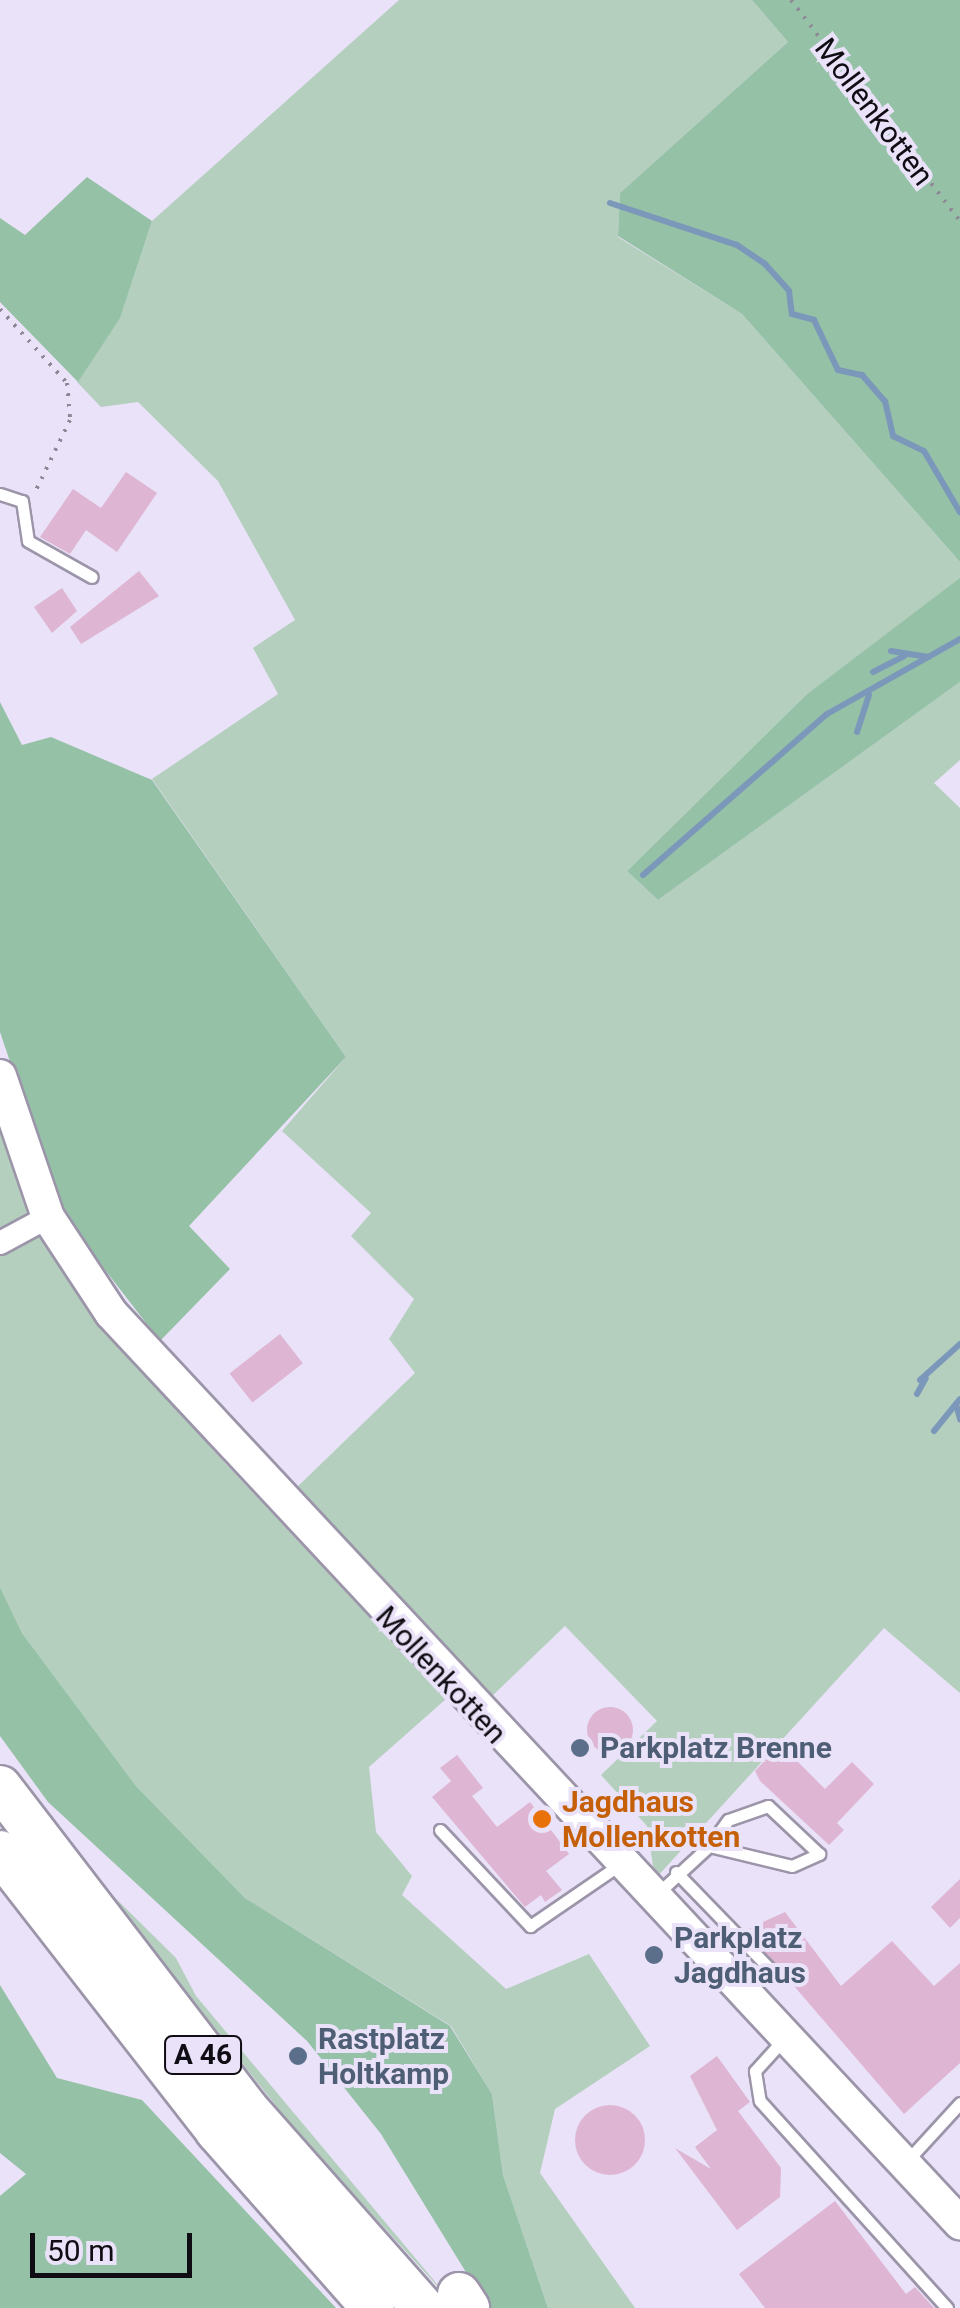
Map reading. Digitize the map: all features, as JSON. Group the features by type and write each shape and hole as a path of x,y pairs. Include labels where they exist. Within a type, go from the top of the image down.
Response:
{"highway":[{"path":"0,1767 93,1865"},
{"name":"A 46","path":"0,1787 234,2094 450,2303"},
{"name":"A 46","path":"0,1852 217,2131 373,2308"}],"main road":[{"name":"Mollenkotten","path":"0,1076 48,1217 160,1371 783,2040 960,2223"}],"street":[{"path":"0,1243 48,1217"}],"lane":[{"path":"0,494 22,501 28,541 92,577"},
{"path":"652,1900 676,1872 709,1846 728,1820 768,1806 819,1854 792,1866 709,1846"},
{"path":"440,1830 530,1926 619,1864"},
{"path":"676,1872 769,1968"},
{"path":"783,2040 754,2071 760,2101 947,2308"},
{"path":"903,2166 960,2104"}],"path":[{"name":"Mollenkotten","path":"791,0 960,222"},
{"path":"0,309 67,382 70,420 36,493 22,501"}],"green space":[{"path":"399,0 752,0 788,42 620,193 618,237 742,314 960,562 960,579 807,694 627,871 658,900 960,682 960,760 934,783 960,808 960,1693 884,1628 655,1879 647,1826 601,1775 657,1721 565,1626 488,1700 293,1491 415,1373 389,1339 414,1299 351,1236 371,1213 282,1131 346,1057 152,779 278,694 253,648 295,620 218,481 138,402 101,407 77,382 120,317 152,221"},
{"path":"752,0 960,0 960,562 742,314 618,236 620,193 788,42"},
{"path":"87,177 152,221 120,318 78,382 0,302 0,218 25,235"},
{"path":"960,578 960,682 658,900 627,871 807,694"},
{"path":"0,702 22,745 51,737 152,780 346,1057 189,1226 230,1269 160,1341 61,1213 0,1032"},
{"path":"0,1108 35,1214 0,1233"},
{"path":"41,1233 213,1450 446,1699 369,1767 376,1832 412,1876 402,1895 506,1989 589,1954 650,2046 555,2109 540,2173 635,2308 548,2308 503,2175 492,2094 451,2026 245,1898 136,1786 22,1633 0,1587 0,1255"},
{"path":"0,1587 22,1633 136,1786 245,1898 450,2026 492,2094 503,2175 548,2308 488,2308 381,2134 307,2041 48,1802 0,1736"},
{"path":"91,1874 176,1958 196,1996 452,2302 297,2132"},
{"path":"0,1985 57,2078 142,2100 336,2308 0,2308 0,2196 26,2174 0,2153"}],"building":[{"path":"126,472 157,493 117,552 86,530 70,554 40,537 73,489 101,508"},
{"path":"139,571 159,596 81,644 70,627"},
{"path":"62,588 77,611 52,633 34,607"},
{"path":"280,1334 303,1363 252,1403 230,1373"},
{"path":"610,1707 626,1714 633,1730 626,1746 610,1753 594,1746 587,1730 594,1714"},
{"path":"773,1752 780,1760 788,1752 825,1789 852,1762 874,1784 837,1823 844,1830 829,1845 760,1781 755,1771"},
{"path":"457,1755 483,1788 472,1796 497,1827 530,1802 569,1854 546,1871 562,1890 545,1902 541,1895 525,1907 432,1797 451,1781 440,1768"},
{"path":"960,1879 960,1918 950,1928 931,1907"},
{"path":"785,1912 841,1986 892,1941 934,1986 960,1963 960,2063 904,2114 746,1930"},
{"path":"717,2056 750,2102 738,2111 781,2168 780,2197 737,2230 675,2148 711,2169 695,2147 717,2130 690,2076"},
{"path":"610,2105 634,2116 645,2140 634,2164 610,2175 586,2164 575,2140 586,2116"},
{"path":"835,2201 906,2294 915,2287 934,2308 765,2308 739,2274"}],"waterway":[{"path":"610,203 737,245 765,264 789,291 792,314 814,320 838,370 862,375 885,401 893,436 924,451 960,512"},
{"path":"643,875 827,714 960,639"},
{"path":"891,651 929,657"},
{"path":"873,672 904,656"},
{"path":"857,732 869,695"},
{"path":"920,1380 960,1344"},
{"path":"917,1394 926,1378"},
{"path":"934,1431 960,1399"},
{"path":"956,1404 960,1419"}],"place":[{"name":"Parkplatz Brenne","path":"580,1748"},
{"name":"Jagdhaus Mollenkotten","path":"542,1819"},
{"name":"Parkplatz Jagdhaus","path":"654,1955"},
{"name":"Rastplatz Holtkamp","path":"298,2056"}]}
